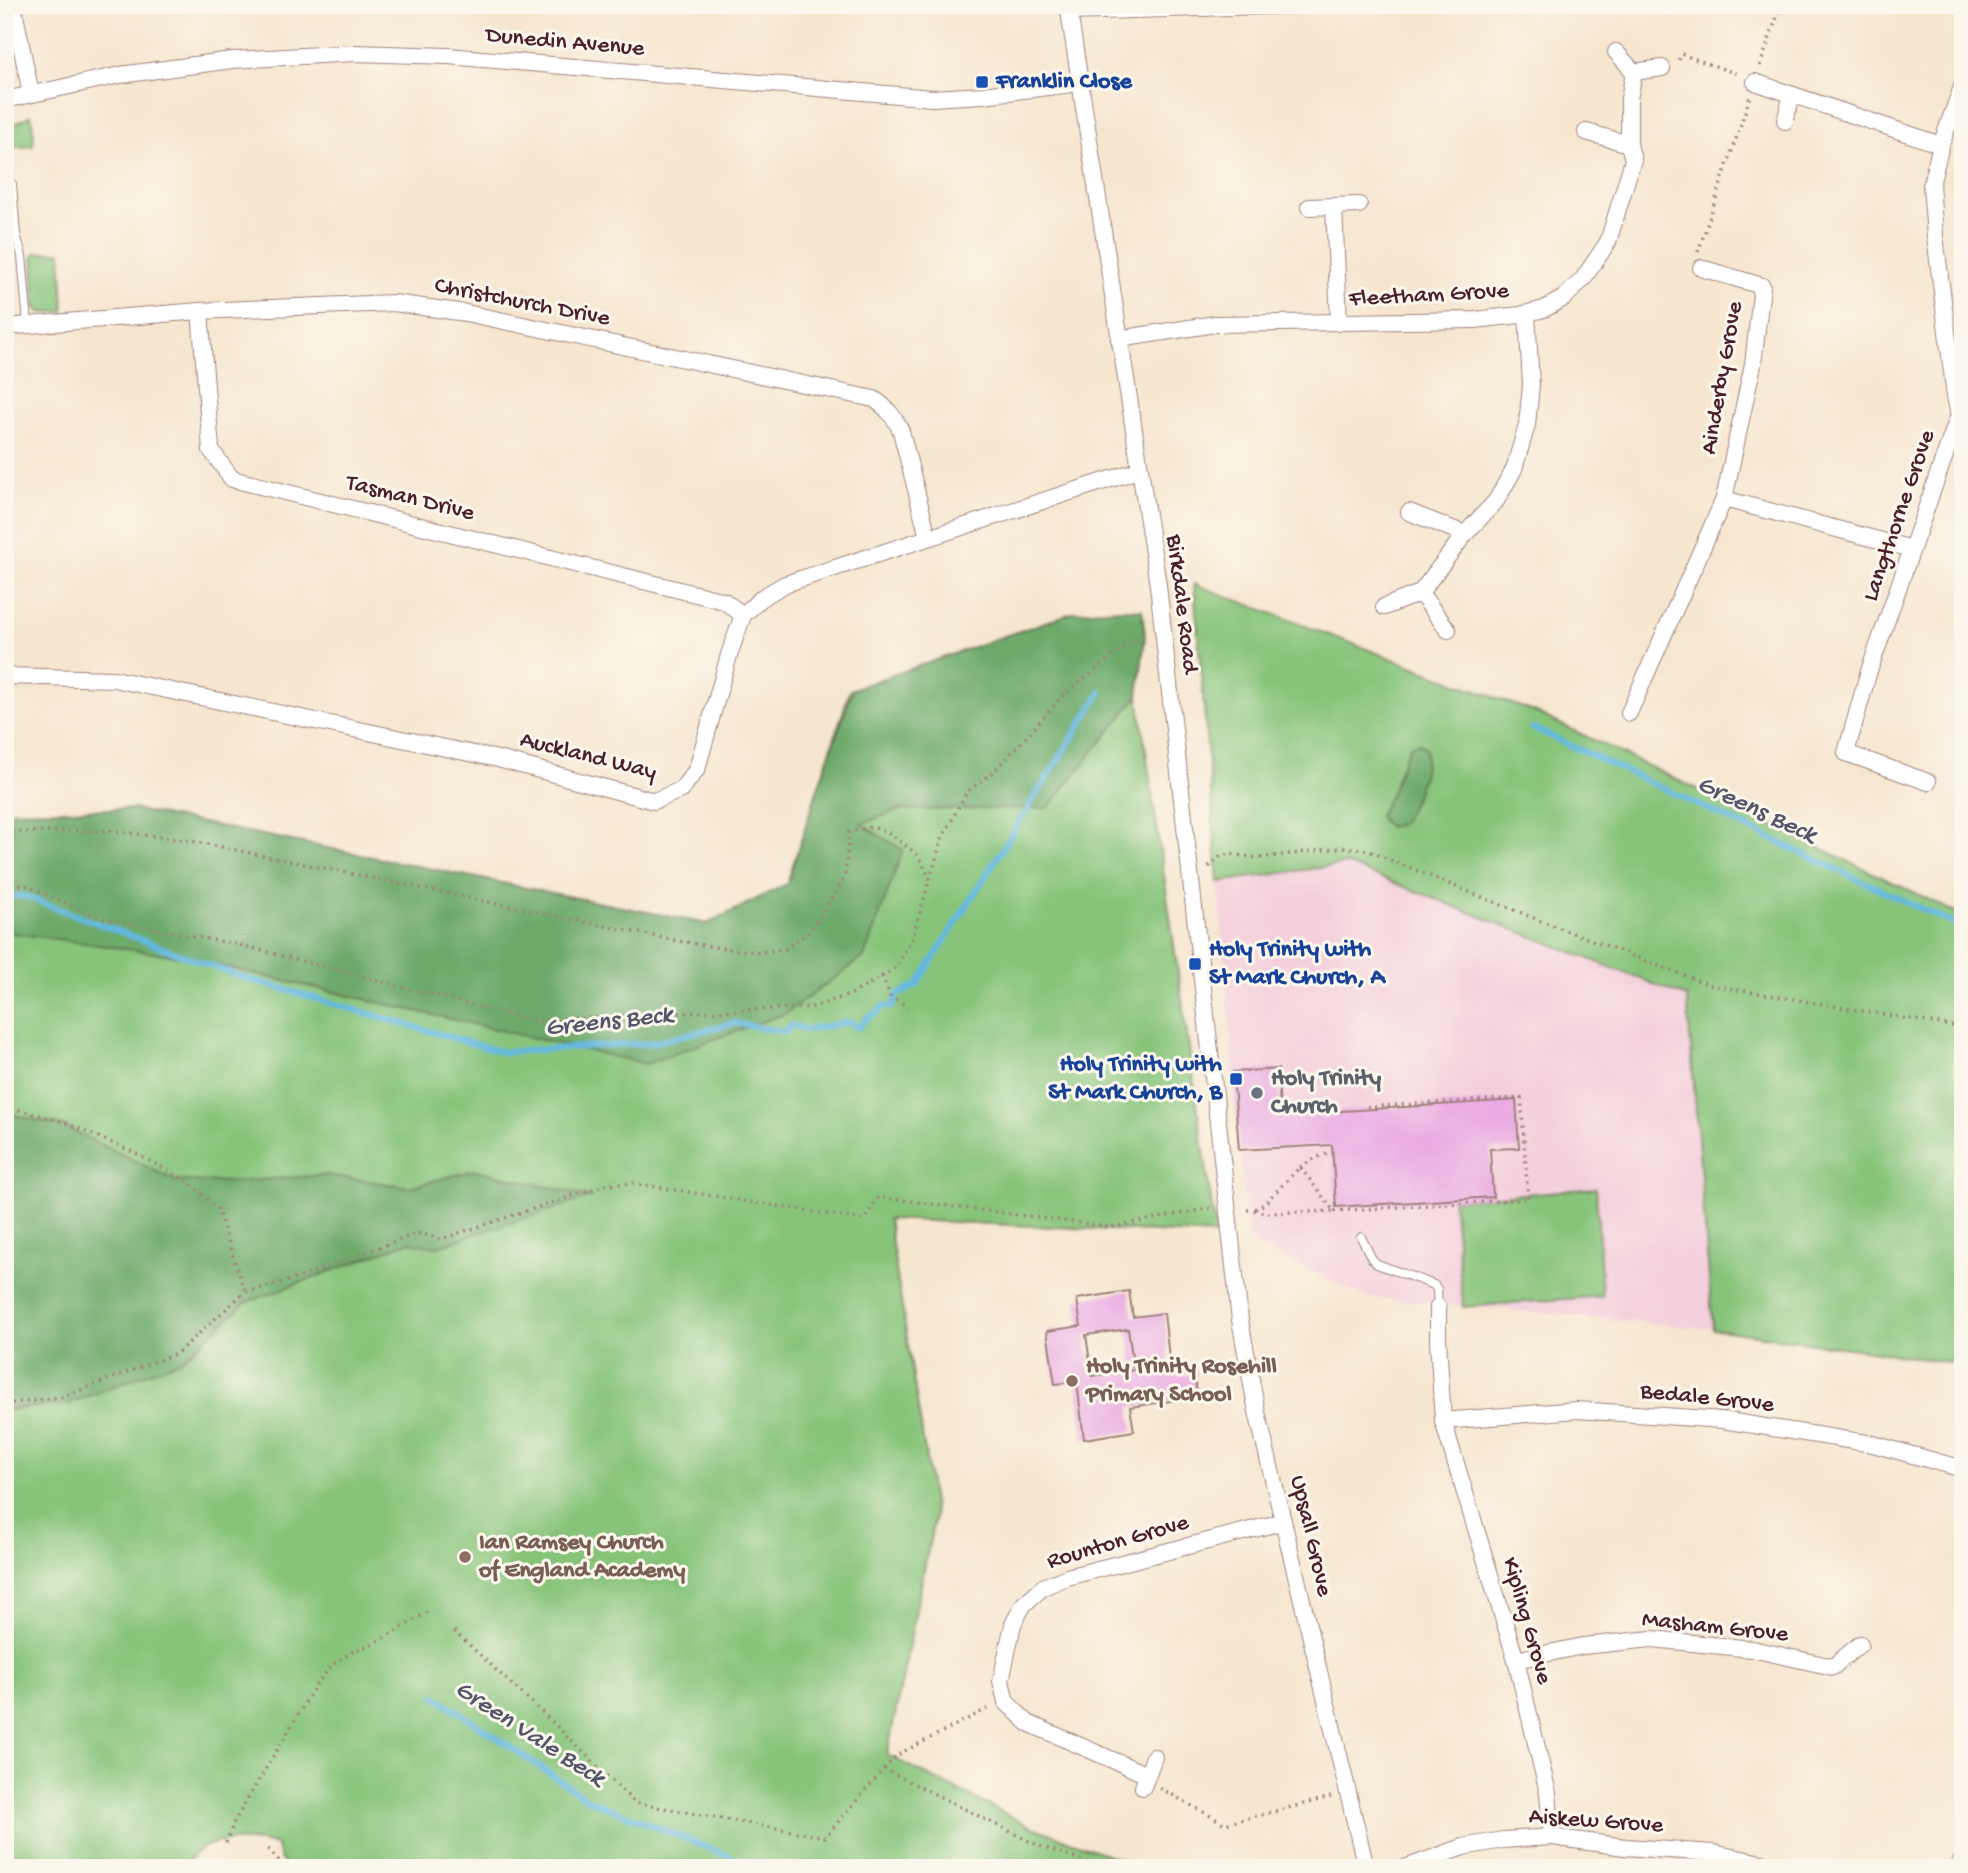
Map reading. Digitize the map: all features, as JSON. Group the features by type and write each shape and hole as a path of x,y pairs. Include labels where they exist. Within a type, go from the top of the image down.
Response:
{"street":[{"path":"13,5 31,94"},
{"path":"1068,9 1298,5"},
{"name":"Birkdale Road","path":"1068,9 1158,585 1227,1212"},
{"path":"1616,52 1634,72 1662,68"},
{"name":"Dunedin Avenue","path":"5,100 120,75 232,60 355,53 449,56 932,98 983,95 1080,83"},
{"name":"Fleetham Grove","path":"1119,339 1215,324 1475,320 1527,314 1545,309 1564,298 1583,279 1608,243 1633,160 1629,144 1629,99 1634,72"},
{"path":"1755,81 1941,145"},
{"name":"Langthorne Grove","path":"1928,782 1846,753 1868,674 1961,417 1955,396 1931,185 1941,145 1963,84"},
{"path":"1784,121 1793,95"},
{"path":"1586,132 1629,144"},
{"path":"1309,207 1359,205"},
{"path":"1334,206 1339,323"},
{"name":"Ainderby Grove","path":"1629,713 1724,499 1753,364 1762,286 1700,268"},
{"name":"Christchurch Drive","path":"5,327 200,311 394,303 466,313 874,399 895,417 901,431 928,537"},
{"name":"Tasman Drive","path":"200,311 211,450 232,479 724,601 743,615"},
{"path":"1384,607 1420,593 1465,534 1496,501 1514,469 1527,425 1531,386 1527,314"},
{"path":"743,615 763,597 785,584 1139,470"},
{"path":"1724,499 1912,549"},
{"path":"1409,512 1465,534"},
{"path":"1420,593 1448,630"},
{"name":"Auckland Way","path":"5,676 114,679 498,758 654,801 681,790 697,769 743,615"},
{"name":"Upsall Grove","path":"1227,1212 1240,1320 1257,1412 1366,1868"},
{"name":"Kipling Grove","path":"1438,1307 1443,1421 1516,1660 1548,1793 1552,1837"},
{"name":"Bedale Grove","path":"1443,1421 1577,1410 1722,1420 1873,1444 1963,1469"},
{"name":"Rounton Grove","path":"1006,1702 1001,1681 1013,1624 1024,1604 1043,1587 1067,1577 1282,1522"},
{"name":"Masham Grove","path":"1516,1660 1583,1646 1652,1639 1752,1649 1833,1667 1860,1644"},
{"path":"1006,1702 1028,1723 1145,1781 1154,1757"},
{"name":"Aiskew Grove","path":"1405,1868 1463,1847 1503,1840 1552,1837 1625,1847 1713,1853 1786,1868"},
{"path":"1958,1868 1963,1859"}],"lane":[{"path":"12,184 16,233 22,256 27,325"},
{"path":"1360,1237 1377,1264 1434,1285 1437,1289 1438,1307"}],"path":[{"path":"1700,268 1693,266 1781,5"},
{"path":"1662,68 1676,69 1681,54 1755,81"},
{"path":"5,886 26,885 96,917 244,946 534,1021 813,1007 854,993 896,968 912,938 942,839 966,793 993,772 1061,697 1132,641 1145,636"},
{"path":"5,832 114,831 192,841 678,941 759,952 785,949 809,932 845,878 849,832 872,827 888,832 918,855 929,877"},
{"path":"1206,869 1219,856 1228,854 1258,858 1346,847 1366,850 1710,985 1963,1028"},
{"path":"882,976 890,996 908,1007"},
{"path":"1244,1210 1265,1213 1334,1211 1528,1199 1521,1098 1364,1107"},
{"path":"5,1106 64,1122 133,1152 190,1183 217,1209 245,1292"},
{"path":"1254,1210 1264,1204 1300,1167 1332,1152"},
{"path":"1300,1167 1334,1211"},
{"path":"5,1404 62,1397 177,1353 245,1292 295,1279 418,1233 441,1239 605,1185 632,1183 864,1220 879,1197 1112,1227 1210,1208"},
{"path":"226,1843 234,1822 315,1686 332,1665 428,1612"},
{"path":"453,1631 543,1713 635,1803 825,1837 897,1755 995,1705 1006,1702"},
{"path":"884,1769 1037,1845 1105,1868"},
{"path":"1145,1781 1225,1824 1348,1792"},
{"path":"268,1849 286,1868"}],"shaded area":[{"path":"1346,864 1687,997 1713,1329 1366,1297 1254,1244 1247,1234 1218,882"}],"green space":[{"path":"31,115 33,146 5,148 5,129"},
{"path":"61,252 64,311 41,313 35,307 33,256 36,253"},
{"path":"1194,584 1539,714 1963,916 1963,1364 1713,1329 1687,997 1346,864 1218,882"},
{"path":"1142,610 1145,636 1138,696 1048,808 899,810 861,824 903,850 864,957 786,1013 646,1064 177,956 5,932 5,811 132,809 707,924 787,884 853,689 1074,612"},
{"path":"1046,622 1134,669 1216,1235 888,1219 935,1515 887,1755 1032,1827 1144,1868 290,1868 281,1860 276,1845 236,1841 215,1843 198,1851 183,1868 5,1868 5,1411 43,1406 5,1409 5,811 132,809 707,924 787,884 850,690"},
{"path":"1419,743 1426,748 1426,757 1419,787 1401,824 1389,827 1379,816 1410,746"},
{"path":"5,1113 63,1126 176,1181 231,1182 327,1175 410,1187 475,1170 591,1197 435,1247 409,1242 245,1303 182,1360 68,1404 5,1409"},
{"path":"1596,1188 1602,1296 1463,1307 1453,1200"}],"building":[{"path":"1278,1069 1280,1115 1516,1100 1519,1148 1490,1149 1493,1197 1336,1207 1332,1145 1239,1150 1233,1072"},
{"path":"1129,1291 1133,1317 1164,1313 1171,1376 1195,1374 1197,1397 1130,1407 1134,1431 1084,1439 1077,1382 1055,1384 1047,1331 1081,1326 1077,1299","holes":["1128,1329 1134,1370 1092,1376 1086,1335"]}],"waterway":[{"name":"Greens Beck","path":"5,897 24,896 241,977 502,1052 651,1043 735,1023 785,1032 790,1026 805,1030 850,1022 858,1028 883,1006 892,1007 897,995 917,985 1101,692"},
{"name":"Greens Beck","path":"1533,728 1963,928"},
{"name":"Green Vale Beck","path":"435,1696 589,1800 758,1868"}],"place":[{"name":"Franklin Close","path":"982,82"},
{"name":"Holy Trinity with St Mark Church, A","path":"1195,964"},
{"name":"Holy Trinity with St Mark Church, B","path":"1236,1079"},
{"name":"Holy Trinity Church","path":"1257,1093"},
{"name":"Holy Trinity Rosehill Primary School","path":"1072,1381"},
{"name":"Ian Ramsey Church of England Academy","path":"465,1557"}]}
